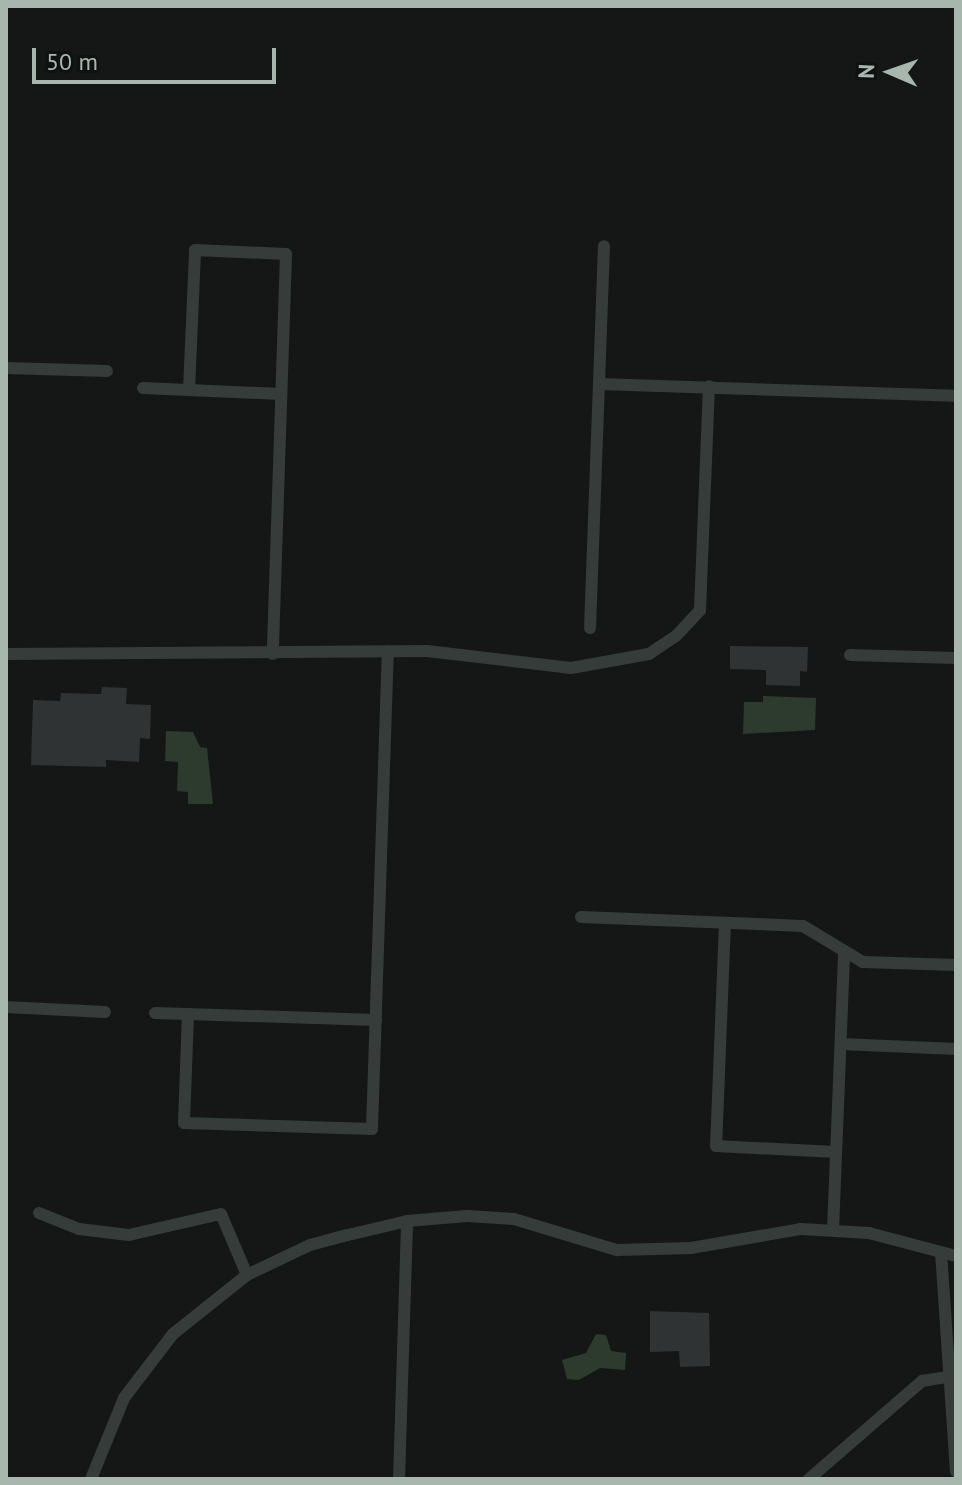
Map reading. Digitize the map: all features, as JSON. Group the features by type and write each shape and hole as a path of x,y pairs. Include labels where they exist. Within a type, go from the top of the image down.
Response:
{"lane":[{"path":"590,628 604,246"},
{"path":"189,390 195,250 286,254 273,654"},
{"path":"6,368 107,371"},
{"path":"599,384 956,396"},
{"path":"6,654 388,651 571,668 649,654 676,636 700,610 709,386"},
{"path":"143,388 281,394"},
{"path":"188,1014 184,1123 372,1129 388,651"},
{"path":"850,655 956,658"},
{"path":"581,917 803,926 863,962 956,965"},
{"path":"725,923 716,1146 836,1152"},
{"path":"833,1230 844,951"},
{"path":"6,1007 105,1012"},
{"path":"155,1013 376,1020"},
{"path":"841,1044 956,1049"},
{"path":"39,1213 79,1229 129,1235 221,1214 247,1275"},
{"path":"91,1479 124,1398 146,1366 201,1308 247,1275 310,1245 407,1221 467,1216 514,1219 582,1241 641,1250 733,1243 801,1229 869,1233 956,1256"},
{"path":"399,1479 407,1221"},
{"path":"941,1252 956,1471"},
{"path":"809,1479 922,1381 948,1377"}],"shaded area":[{"path":"763,696 816,698 815,730 743,734 744,702 763,702"},
{"path":"166,731 193,732 200,747 207,748 213,804 188,804 188,792 177,791 178,762 165,761"},
{"path":"596,1334 606,1335 611,1351 626,1353 625,1370 600,1368 579,1380 567,1379 562,1360 586,1353"}],"building":[{"path":"730,646 808,647 807,672 800,671 800,686 766,685 766,670 730,669"},
{"path":"102,687 127,688 126,704 151,705 150,739 140,738 139,762 106,760 106,767 31,765 33,700 60,701 61,693 101,694"},
{"path":"650,1311 709,1313 710,1366 680,1367 679,1351 650,1352"}]}
